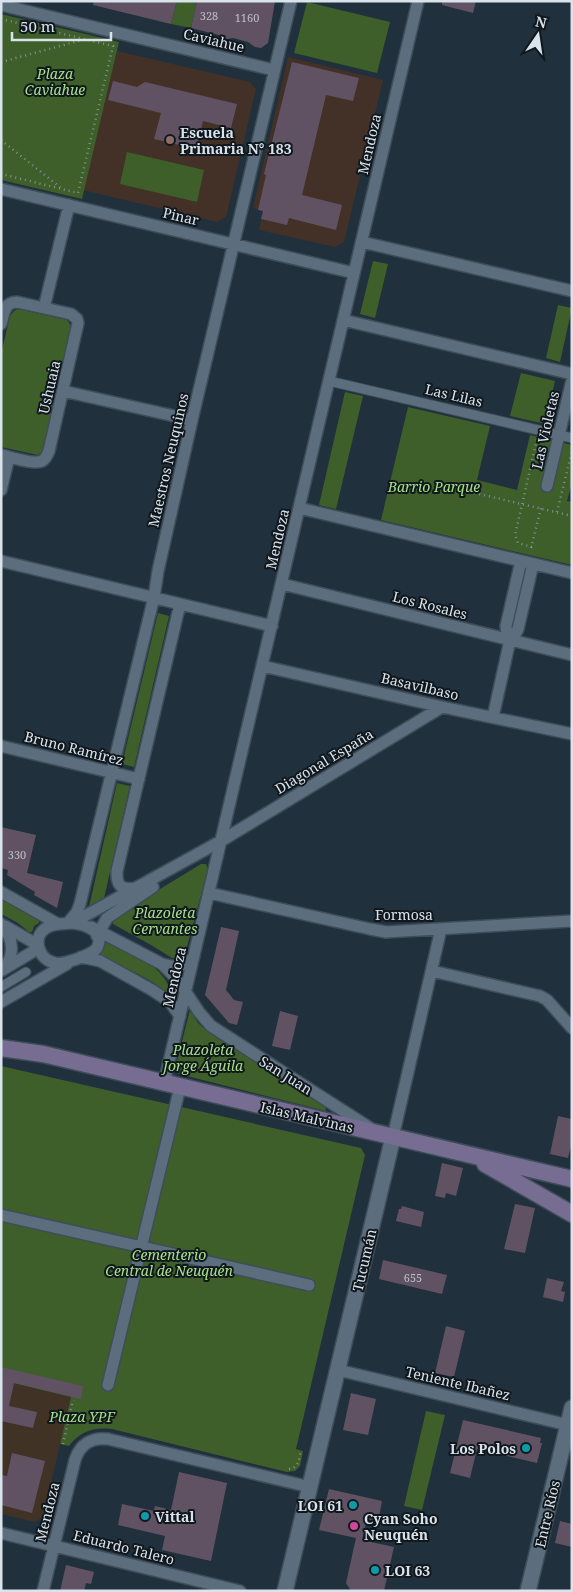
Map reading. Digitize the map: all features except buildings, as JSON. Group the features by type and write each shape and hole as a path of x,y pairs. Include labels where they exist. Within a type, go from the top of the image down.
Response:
{"main road":[{"name":"Islas Malvinas","path":"1,1039 43,1054"},
{"name":"Islas Malvinas","path":"1,1048 43,1054 572,1179"},
{"path":"468,1154 572,1214"}],"street":[{"name":"Maestros Neuquinos","path":"66,924 77,912 80,904 154,597 158,571 192,420 290,1"},
{"name":"Mendoza","path":"164,1083 418,1"},
{"name":"Caviahue","path":"1,5 274,70"},
{"name":"Pinar","path":"1,189 354,273"},
{"path":"44,308 69,205"},
{"path":"362,242 572,291"},
{"name":"Ushuaia","path":"1,324 5,310 12,302 21,302 71,314 77,319 78,323 46,458 44,461 36,462 5,456 1,490"},
{"path":"343,320 572,374"},
{"name":"Las Violetas","path":"547,486 572,380"},
{"name":"Las Lilas","path":"329,382 572,438"},
{"path":"63,391 192,420"},
{"path":"300,508 572,573"},
{"path":"1,561 272,626"},
{"path":"493,717 510,640 506,626 528,563"},
{"name":"Los Rosales","path":"282,584 572,655"},
{"path":"137,888 126,889 120,886 117,877 180,604"},
{"name":"Basavilbaso","path":"262,666 572,734"},
{"name":"Diagonal España","path":"2,971 39,947 38,939 42,932 51,925 66,924 137,888 221,841 442,707"},
{"name":"Bruno Ramírez","path":"1,746 139,779"},
{"name":"Diagonal España","path":"1,1002 68,963 91,953 98,944 95,931 113,914 221,841"},
{"path":"1,892 66,924 80,924 95,931"},
{"name":"Formosa","path":"209,893 377,931 396,932 572,921"},
{"path":"1,924 39,947 42,955 48,961 61,964 68,963"},
{"name":"Diagonal España","path":"1,924 9,934 12,948 9,962 2,971"},
{"name":"Tucumán","path":"285,1591 338,1370 386,1135 432,971 441,929"},
{"name":"San Juan","path":"95,931 162,964 170,966 182,966 191,961 194,954"},
{"path":"81,956 100,961 152,990 170,1002 180,1016"},
{"name":"San Juan","path":"162,964 177,978 204,1019 220,1032 386,1135"},
{"path":"432,971 540,996 547,1000 572,1028"},
{"path":"1,987 26,972"},
{"path":"108,1385 180,1087"},
{"path":"1,1215 310,1285"},
{"name":"Teniente Ibañez","path":"338,1370 570,1426"},
{"name":"Entre Ríos","path":"528,1591 570,1426 572,1408"},
{"name":"Mendoza","path":"43,1591 75,1460 77,1454 86,1443 93,1440 108,1438 310,1487"},
{"name":"Eduardo Talero","path":"1,1533 240,1591"}],"path":[{"path":"1,20 113,46 78,193 1,174"},
{"path":"1,62 84,39"},
{"path":"1,140 62,189"},
{"path":"532,547 518,543 515,538 539,431"},
{"path":"557,512 572,451"},
{"path":"450,486 572,516"},
{"path":"528,563 541,508"},
{"path":"62,1444 73,1400"}],"shaded area":[{"name":"Escuela Primaria N° 183","path":"117,51 250,82 256,89 226,217 217,222 83,190"},
{"path":"288,57 383,80 344,242 335,247 259,230 263,211 253,208"},
{"path":"1,1380 71,1397 43,1517 35,1522 1,1514"}],"green space":[{"path":"177,1 197,1 191,28 171,24"},
{"path":"307,2 390,22 377,73 294,53"},
{"name":"Plaza Caviahue","path":"1,14 119,42 82,199 1,180"},
{"path":"127,152 204,170 197,202 120,184"},
{"path":"373,261 388,264 375,318 360,314"},
{"path":"558,305 572,308 560,362 546,358"},
{"path":"18,309 67,320 71,326 44,448 38,455 1,447 1,354 10,316"},
{"path":"521,373 555,381 545,424 510,416"},
{"path":"345,392 363,396 336,509 319,505"},
{"name":"Barrio Parque","path":"408,407 490,426 477,480 517,490 530,435 572,445 572,483 567,501 572,502 572,565 381,520"},
{"path":"158,613 169,616 134,767 122,764"},
{"path":"117,783 130,786 104,898 89,907"},
{"name":"Plazoleta Cervantes","path":"201,864 206,864 208,869 185,954 182,958 172,958 113,924 112,920 114,917"},
{"path":"1,899 39,918 39,923 34,926 32,932 29,932 18,923 1,914"},
{"path":"105,939 137,956 156,969 164,977 173,999 148,979 98,955"},
{"name":"Plazoleta Jorge Águila","path":"190,1010 198,1023 208,1032 325,1106 326,1111 179,1074 176,1071 176,1065"},
{"name":"Cementerio Central de Neuquén","path":"1,1066 361,1148 365,1155 296,1449 303,1451 300,1466 295,1471 287,1472 112,1429 88,1431 69,1446 60,1444 71,1397 1,1380"},
{"path":"426,1411 445,1415 422,1510 404,1506"}],"place":[{"name":"Escuela Primaria N° 183","path":"170,140"},
{"name":"Los Polos","path":"526,1448"},
{"name":"LOI 61","path":"353,1505"},
{"name":"Vittal","path":"145,1516"},
{"name":"Cyan Soho Neuquén","path":"354,1526"},
{"name":"LOI 63","path":"375,1570"}],"park label":[{"name":"Plaza YPF","path":"82,1416"}]}
